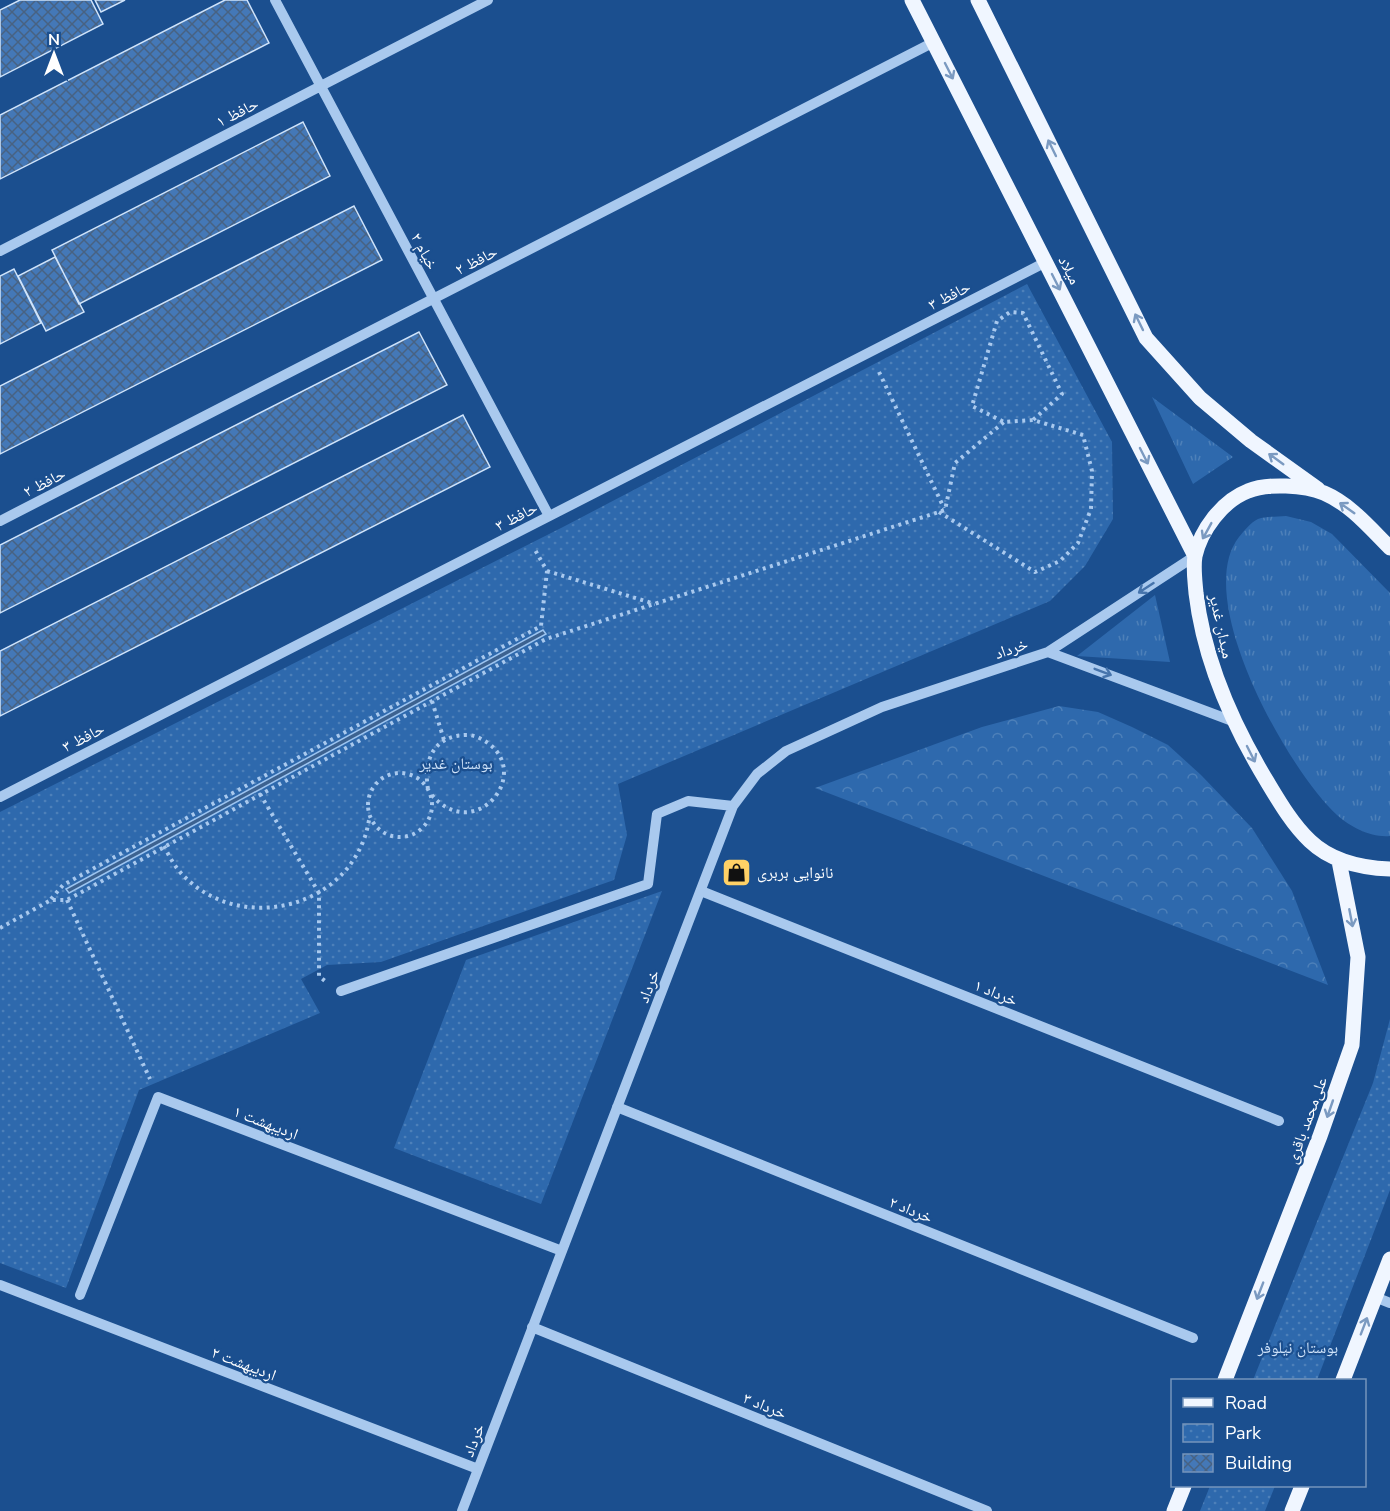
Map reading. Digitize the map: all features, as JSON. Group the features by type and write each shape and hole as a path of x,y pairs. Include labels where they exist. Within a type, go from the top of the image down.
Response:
{"main road":[{"name":"میلاد","path":"912,0 1195,556"},
{"path":"978,0 1146,338 1200,398 1251,441 1323,493"},
{"name":"میدان غدیر","path":"1390,548 1351,510 1323,493 1287,485 1248,491 1223,506 1206,530 1195,556 1194,576 1206,649 1217,681 1256,764 1282,807 1311,842 1339,861 1390,869"},
{"name":"علی‌محمد باقری","path":"1225,1379 1320,1136 1352,1045 1358,957 1339,861"},
{"path":"1343,1379 1390,1259"},
{"path":"1174,1511 1183,1487"},
{"path":"1292,1511 1301,1487"}],"street":[{"name":"خیام ۲","path":"275,0 549,516"},
{"name":"حافظ ۱","path":"0,251 488,0"},
{"name":"حافظ ۲","path":"0,521 934,42"},
{"name":"حافظ ۳","path":"0,797 1046,262"},
{"name":"خرداد","path":"462,1511 733,806 757,774 786,751 882,707 1048,652 1195,556"},
{"name":"خرداد","path":"1048,652 1235,722"},
{"path":"340,991 648,884 657,814 688,801 733,806"},
{"name":"خرداد ۱","path":"701,891 1279,1121"},
{"path":"80,1295 158,1097"},
{"name":"اردیبهشت ۱","path":"158,1097 562,1251"},
{"name":"خرداد ۲","path":"617,1107 1193,1338"},
{"name":"اردیبهشت ۲","path":"0,1285 478,1469"},
{"path":"1375,1297 1390,1303"},
{"name":"خرداد ۳","path":"532,1327 987,1511"}],"path":[{"path":"939,512 1035,572 1060,561 1078,543 1091,509 1092,471 1083,435 1033,420 1004,422 972,406 997,321 1010,312 1023,313 1062,394 1033,420"},
{"path":"869,352 945,510"},
{"path":"945,510 955,463 1004,422"},
{"path":"51,900 67,900 546,639 945,510"},
{"path":"0,928 51,900 63,885 541,626 547,571 524,529"},
{"path":"547,571 656,604"},
{"path":"432,701 444,740"},
{"path":"429,791 411,775 401,773 390,775 374,787 369,796 370,816 376,827 387,835 399,837 411,835 422,828 429,818 432,805 429,791 426,775 427,762 434,749 444,740 457,735 470,735 488,743 500,758 504,771 503,784 497,796 488,805 476,811 463,813 450,810 439,803 429,791"},
{"path":"260,794 319,893 319,976 340,991"},
{"path":"164,846 172,862 188,880 207,894 228,904 251,909 274,909 297,903 319,893 338,879 353,861 364,840 370,816"},
{"path":"67,900 158,1097"}],"green space":[{"name":"بوستان غدیر","path":"1027,284 1112,442 1113,519 1085,566 1050,601 618,784 627,835 614,880 381,962 327,965 301,979 320,1013 139,1090 66,1288 0,1263 0,812 563,527"},
{"path":"1152,397 1233,457 1193,484"},
{"path":"1286,516 1311,522 1332,534 1390,593 1390,836 1362,831 1348,824 1317,793 1294,761 1272,723 1252,682 1236,640 1227,600 1227,565 1239,537 1253,522 1261,518"},
{"path":"1155,595 1170,662 1077,656"},
{"path":"1059,706 1098,712 1132,727 1168,745 1201,775 1252,828 1292,891 1328,985 815,788 982,727"},
{"path":"662,891 541,1204 394,1148 466,960"},
{"name":"بوستان نیلوفر","path":"1390,1019 1390,1190 1317,1379 1253,1379 1373,1083"},
{"path":"1210,1487 1275,1487 1265,1511 1200,1511"}],"shaded area":[{"path":"543,630 546,634 69,893 66,889"}],"building":[{"path":"20,0 91,0 103,24 0,77 0,10"},
{"path":"95,0 125,0 101,12"},
{"path":"225,0 247,0 269,43 0,179 0,115"},
{"path":"303,122 330,176 79,304 52,250"},
{"path":"354,206 382,260 0,454 0,386"},
{"path":"55,257 84,312 46,331 18,276"},
{"path":"14,269 41,323 0,344 0,276"},
{"path":"419,332 447,385 0,613 0,545"},
{"path":"463,415 490,467 0,716 0,651"}],"place":[{"name":"نانوایی بربری","path":"736,872"}]}
